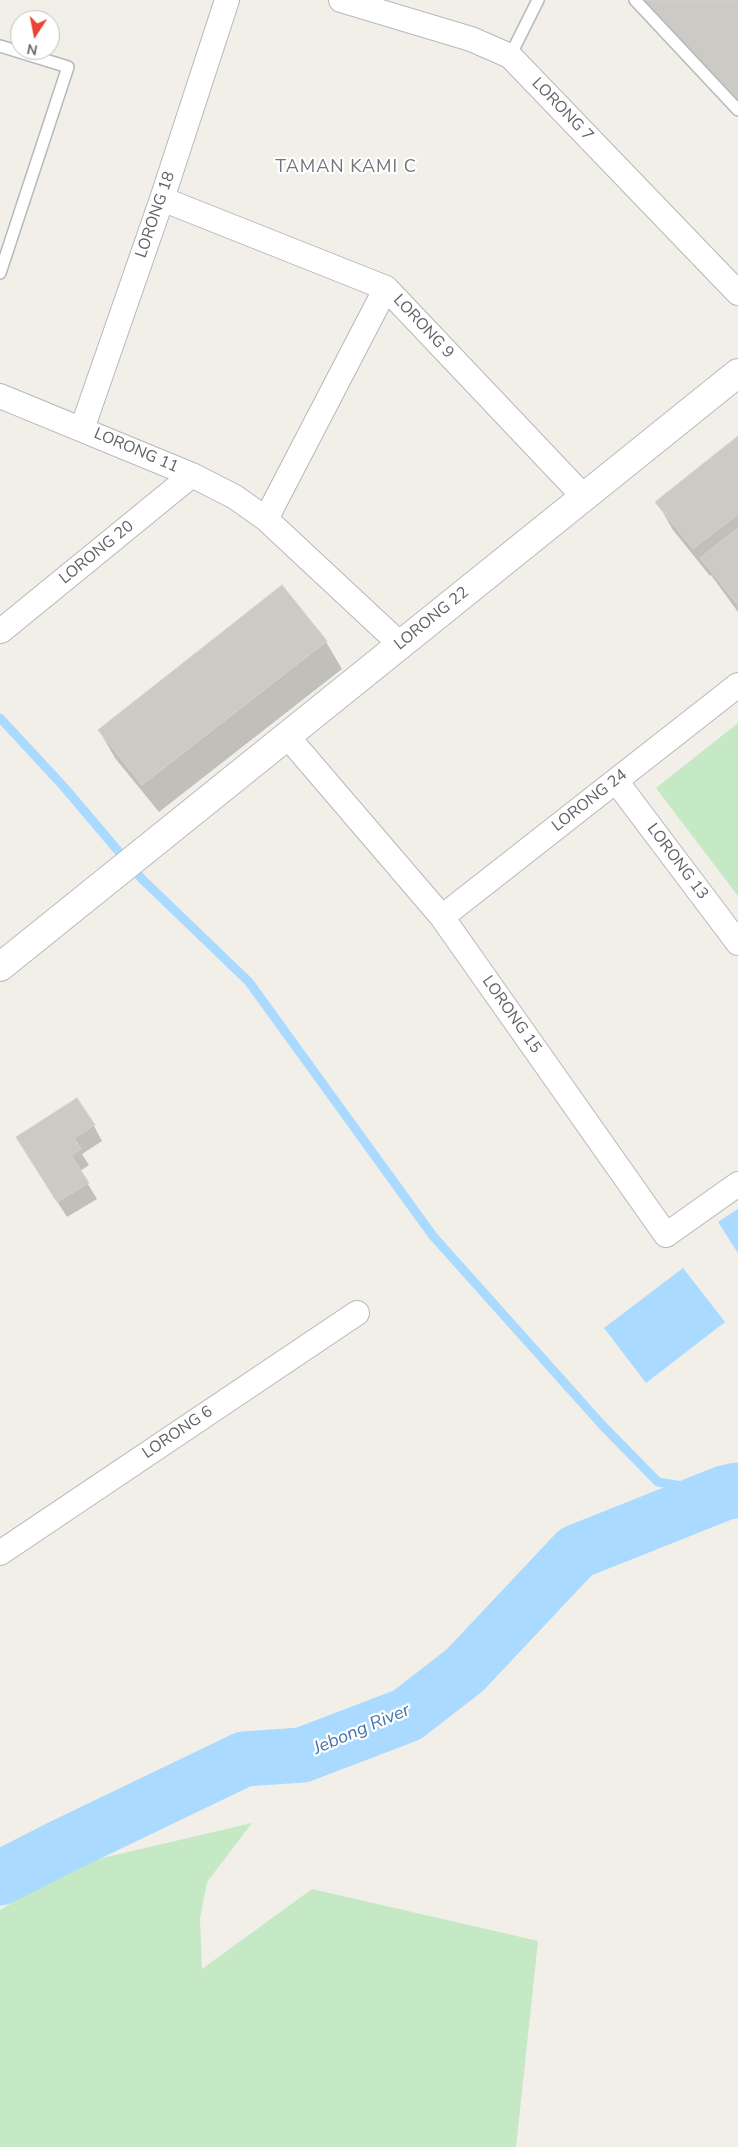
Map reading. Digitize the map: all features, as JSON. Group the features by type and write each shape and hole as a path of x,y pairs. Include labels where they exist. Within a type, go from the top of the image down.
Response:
{"street":[{"name":"LORONG 18","path":"82,429 162,199 227,0"},
{"name":"LORONG 7","path":"341,0 471,39 510,56 738,293"},
{"name":"LORONG 9","path":"162,199 386,288 584,497"},
{"path":"266,519 386,288"},
{"name":"LORONG 22","path":"0,967 738,373"},
{"name":"LORONG 11","path":"0,396 192,475 235,497 266,519 401,644"},
{"name":"LORONG 20","path":"1,630 192,475"},
{"name":"LORONG 24","path":"442,917 738,685"},
{"name":"LORONG 15","path":"287,736 442,917 666,1235 738,1184"},
{"name":"LORONG 13","path":"616,781 738,943"},
{"name":"LORONG 6","path":"0,1553 356,1313"}],"lane":[{"path":"510,56 538,0"},
{"path":"635,0 738,110"},
{"path":"0,46 68,67 0,273"}],"green space":[{"path":"738,723 738,896 656,788"},
{"path":"252,1823 207,1882 200,1918 202,1969 312,1889 538,1941 516,2147 0,2147 0,1910 77,1864"}],"water":[{"path":"738,1209 738,1253 718,1222"},
{"path":"683,1268 725,1322 646,1383 604,1328"}],"building":[{"path":"642,0 738,0 738,102"},
{"path":"738,436 738,514 693,549 655,502"},
{"path":"738,528 738,605 700,558"},
{"path":"282,585 327,641 142,785 98,730"},
{"path":"77,1098 95,1125 74,1138 81,1149 71,1155 89,1183 57,1202 16,1137"}],"waterway":[{"path":"0,718 64,787 142,879 249,982 433,1236 603,1426 658,1482 724,1493"},
{"name":"Jebong River","path":"0,1878 244,1759 302,1755 407,1715 465,1670 576,1552 724,1493 738,1490"}],"district":[{"name":"TAMAN KAMI C","path":"346,168"}]}
